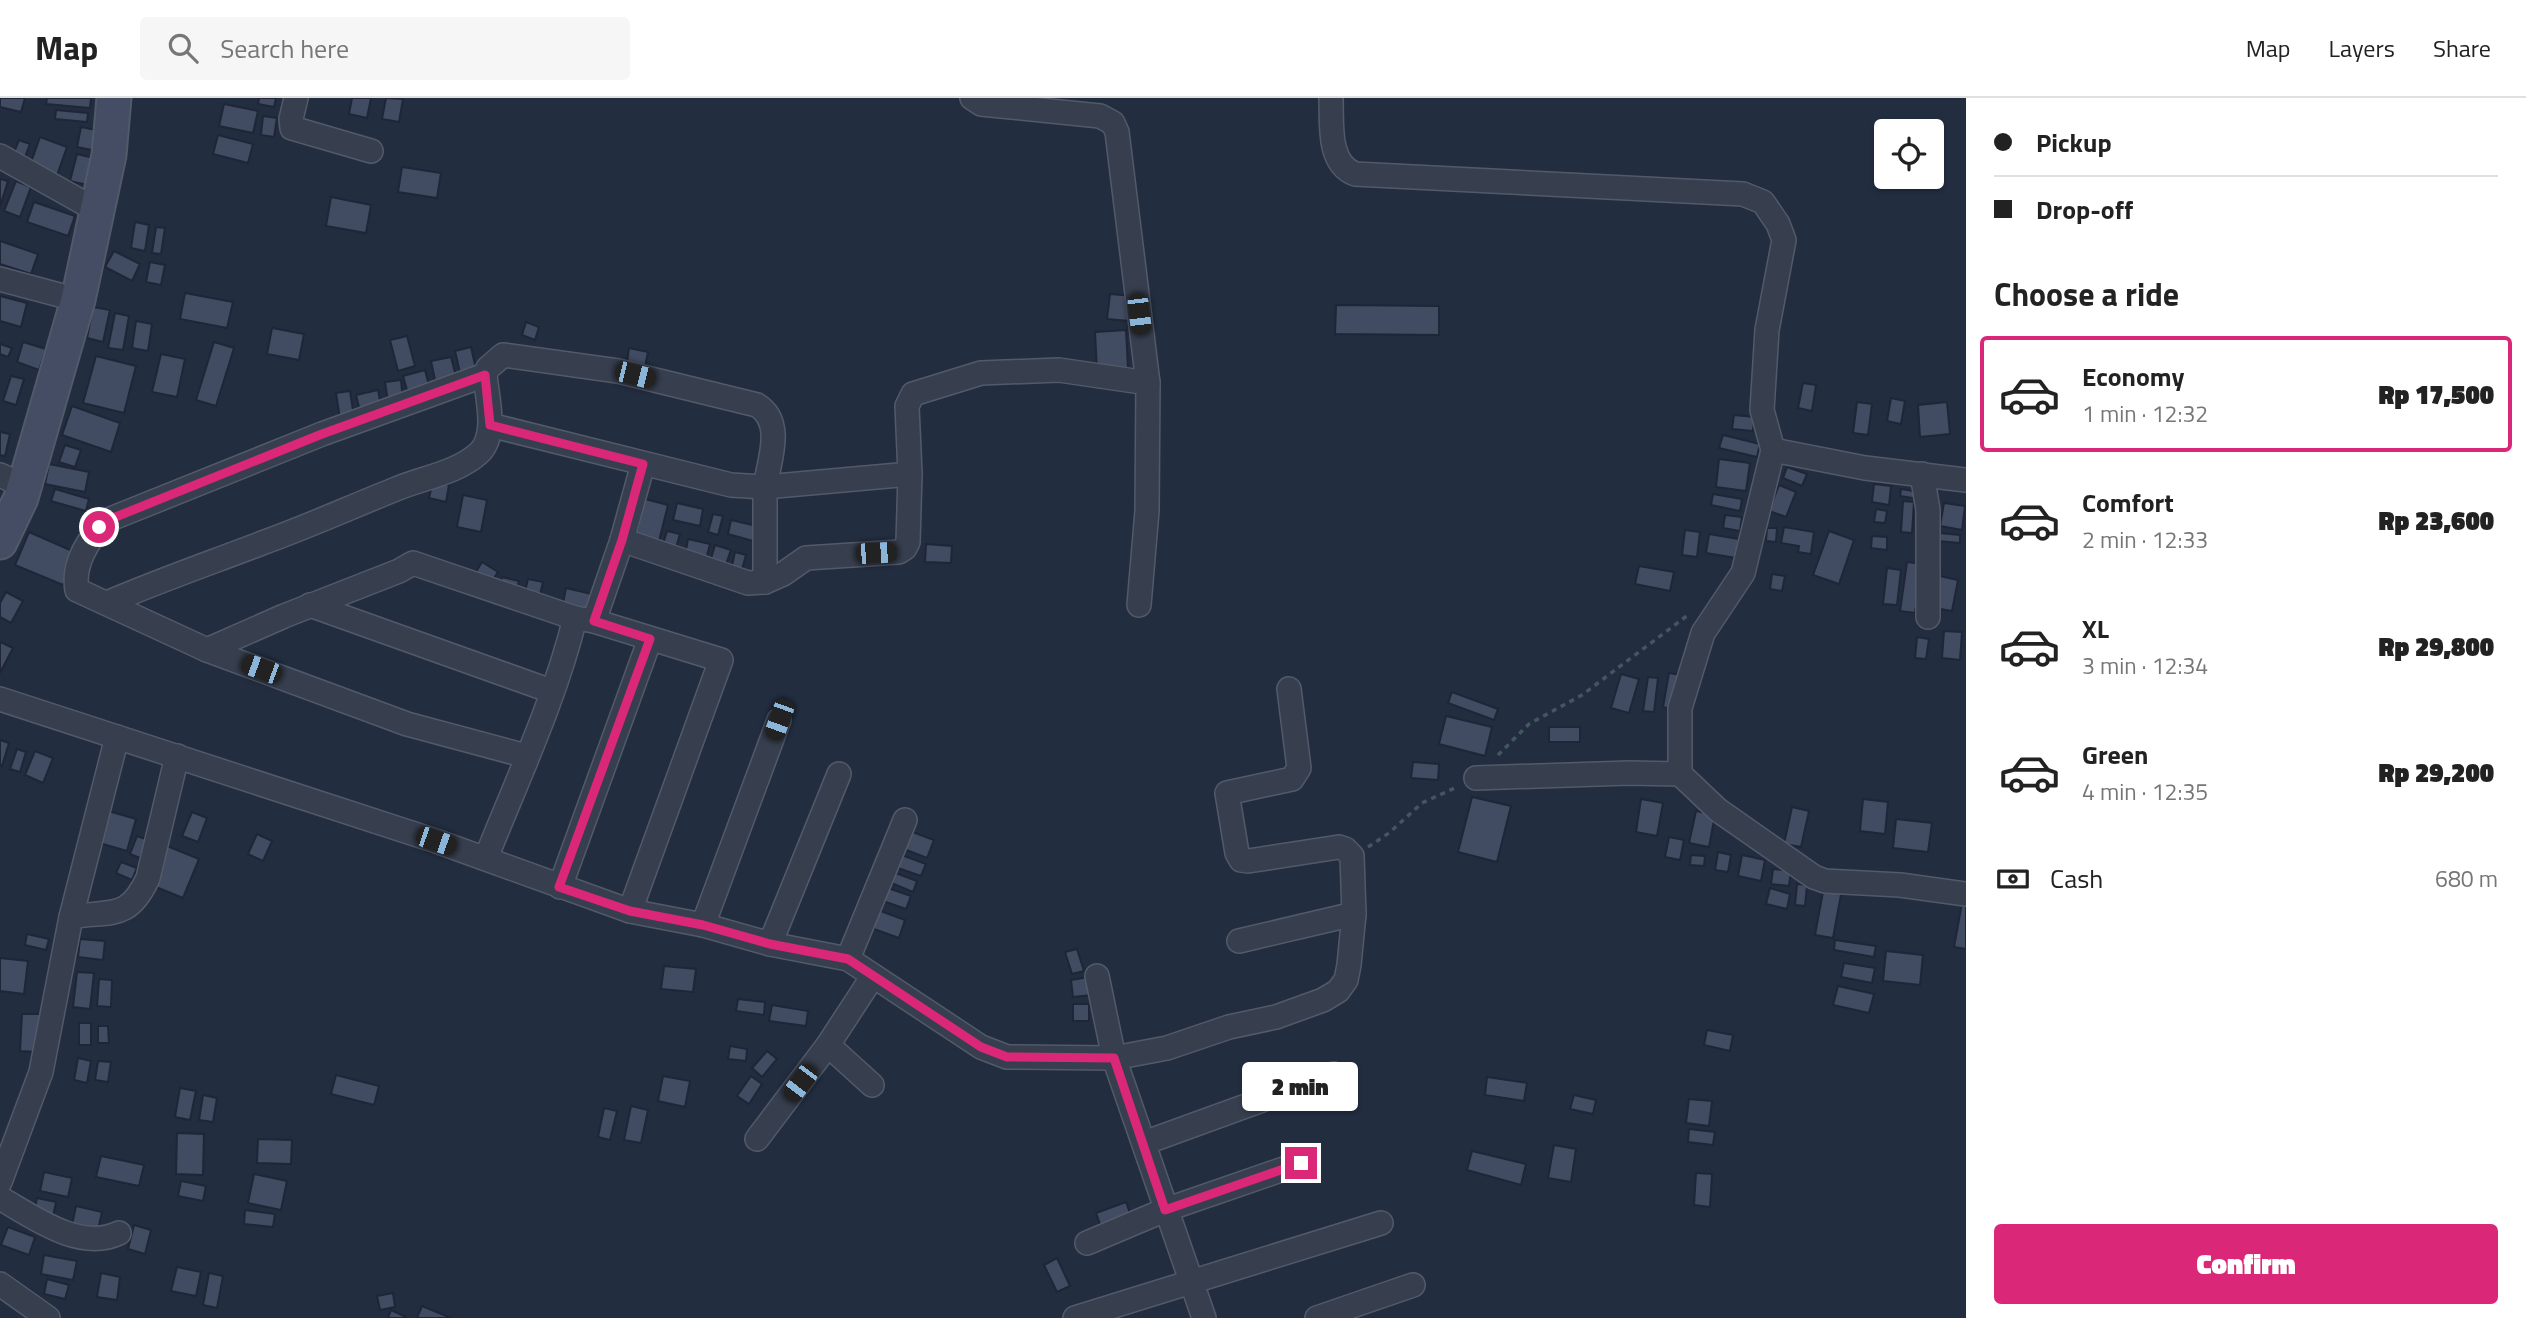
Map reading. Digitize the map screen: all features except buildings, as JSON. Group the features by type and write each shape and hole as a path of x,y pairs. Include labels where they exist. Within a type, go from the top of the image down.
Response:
{"street":[{"path":"0,542 12,480 78,300 110,155 114,98"},
{"path":"296,98 291,119 292,128 371,151"},
{"path":"972,98 981,104 1100,116 1113,123 1119,141 1149,383 1147,511 1139,605"},
{"path":"1331,98 1335,155 1343,167 1354,174 1744,194 1763,202 1778,224 1784,240 1767,330 1762,410 1773,450 1743,573 1703,633 1680,708 1680,774"},
{"path":"0,156 98,211"},
{"path":"0,279 78,300"},
{"path":"107,603 159,580 264,543 418,480 452,469 480,453 490,425 485,375 488,368 503,355 618,371 757,405 769,414 774,429 765,487 765,582"},
{"path":"622,540 748,583 765,582 783,574 806,558 899,552 908,542 910,474 907,406 912,394 981,373 1059,370 1149,383"},
{"path":"485,375 322,434 108,520 89,540 75,576 77,590 207,650 407,724 526,756"},
{"path":"490,425 732,485 765,487 910,474"},
{"path":"1773,450 1865,468 1966,480"},
{"path":"486,858 568,646 584,620 622,540 643,464"},
{"path":"1922,474 1928,510 1928,617"},
{"path":"207,650 413,563 584,620 721,660 630,911"},
{"path":"310,605 551,691"},
{"path":"559,887 650,639"},
{"path":"0,699 486,858 630,911 703,925 770,944 848,959 981,1047 1007,1057 1114,1058 1167,1048 1229,1027 1276,1017 1323,1000 1338,991 1346,980 1354,914 1352,856 1349,852 1339,847 1248,862 1241,860 1237,853 1227,793 1292,779 1299,768 1289,689"},
{"path":"703,925 779,720"},
{"path":"0,1182 41,1072 71,917 117,737"},
{"path":"71,917 124,910 134,903 148,878 177,756"},
{"path":"770,944 839,774"},
{"path":"1476,778 1680,774 1718,810 1814,877 1825,881 1900,885 1966,894"},
{"path":"848,959 905,820"},
{"path":"1239,941 1354,914"},
{"path":"757,1139 828,1045 873,976"},
{"path":"1097,976 1114,1058 1204,1318"},
{"path":"828,1045 872,1085"},
{"path":"1144,1143 1334,1074"},
{"path":"1087,1243 1165,1210 1301,1163"},
{"path":"0,1198 65,1232 100,1239 107,1239 119,1233"},
{"path":"1075,1318 1381,1223"},
{"path":"0,1284 48,1318"},
{"path":"1317,1318 1413,1285"}],"path":[{"path":"1352,868 1364,849 1389,833 1422,803 1476,778 1529,724 1582,695 1694,611"}],"route":[{"path":"99,527 108,520 322,434 485,375 490,425 643,464 622,540 594,621 650,639 559,887 630,911 703,925 770,944 848,959 948,1027 981,1047 1007,1057 1114,1058 1165,1210 1301,1163"}]}
